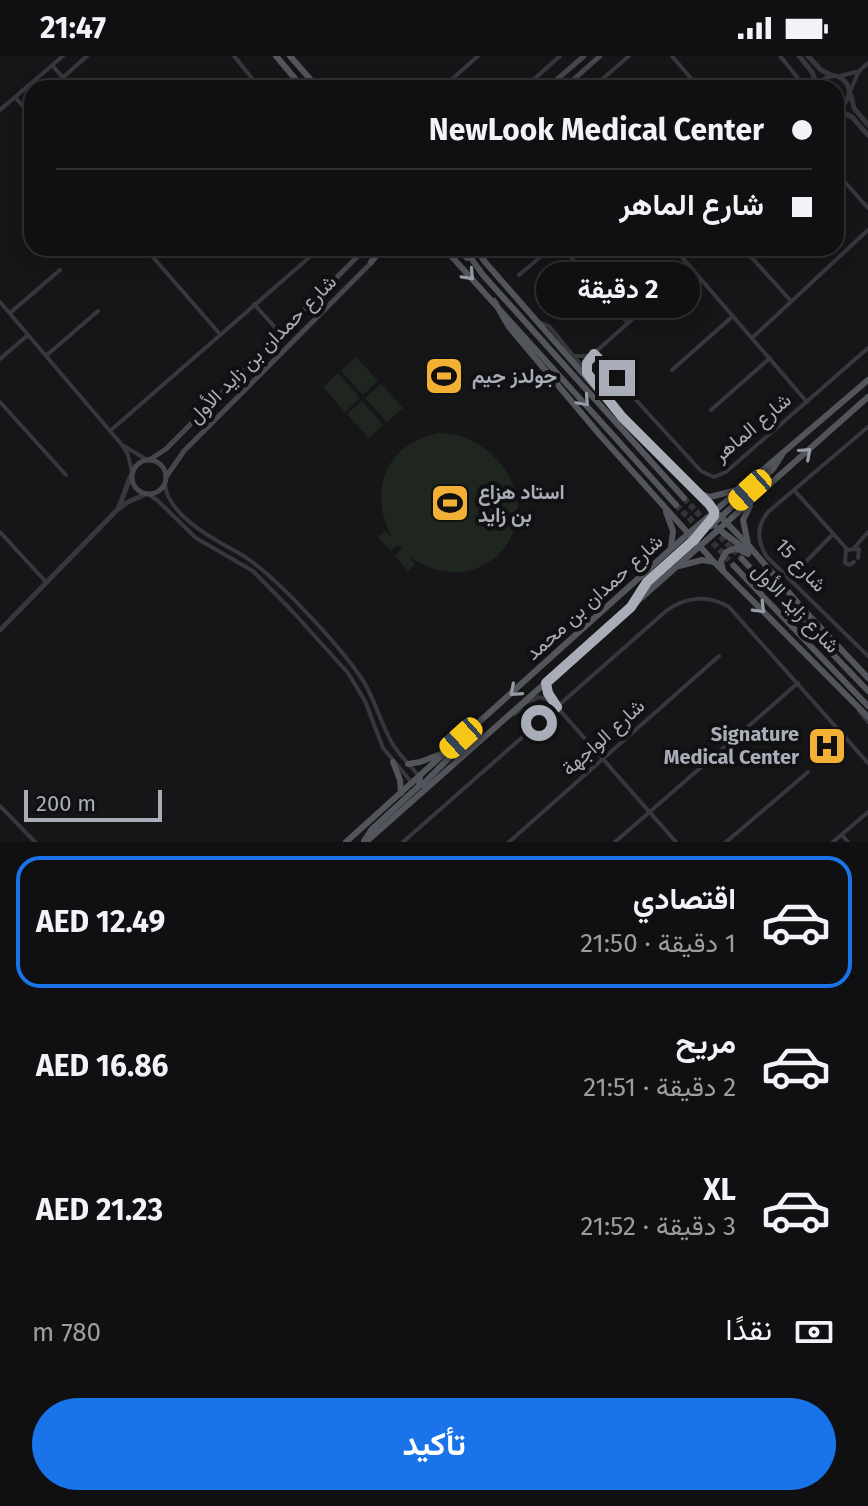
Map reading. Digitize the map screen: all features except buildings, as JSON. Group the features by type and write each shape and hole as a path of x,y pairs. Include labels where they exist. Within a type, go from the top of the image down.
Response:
{"main road":[{"path":"276,56 296,80"},
{"path":"290,56 311,80"},
{"path":"556,80 584,56"},
{"path":"573,80 600,56"},
{"name":"شارع حمدان بن زايد الأول","path":"148,460 166,449 358,256"},
{"path":"371,262 377,256"},
{"path":"452,256 676,505"},
{"path":"465,256 684,498"},
{"path":"470,256 483,275"},
{"path":"480,256 607,400 750,547"},
{"name":"شارع حمدان بن زايد الأول","path":"165,480 184,451 371,262"},
{"path":"494,301 519,339 662,506 868,720"},
{"name":"شارع حمدان بن محمد","path":"365,842 475,726 688,533 717,514 740,489 868,380"},
{"name":"شارع حمدان بن محمد","path":"346,842 401,793 417,788 546,683 676,567 713,527 726,523 753,501 867,399"},
{"path":"713,527 717,514 773,469 784,451"},
{"path":"148,460 159,463 165,480 160,490 147,494 135,488 132,473 138,463 148,460"},
{"path":"697,493 710,497 740,489"},
{"path":"753,501 743,520 755,557"},
{"path":"662,506 673,531 671,549"},
{"path":"688,533 713,527 755,557 868,678"},
{"path":"631,607 647,582 697,543"},
{"path":"723,572 722,558 729,550 739,549 755,557"},
{"name":"شارع زايد الأول","path":"742,559 868,691"},
{"path":"676,567 702,560 714,562"},
{"name":"شارع زايد الأول","path":"734,566 868,706"},
{"path":"424,781 472,736 475,726"},
{"path":"408,764 426,761 448,751"},
{"path":"393,762 401,793"}],"street":[{"path":"35,80 63,56"},
{"path":"234,56 254,80"},
{"path":"451,80 478,56"},
{"path":"533,80 560,56"},
{"path":"601,80 629,56"},
{"path":"672,56 692,80"},
{"path":"780,56 800,80"},
{"path":"799,56 816,80"},
{"path":"808,56 821,70 831,75 859,71"},
{"path":"60,80 82,57"},
{"path":"844,104 859,71 868,63"},
{"path":"52,65 65,80"},
{"path":"823,80 831,75"},
{"path":"840,76 847,81 854,108 868,125"},
{"path":"0,110 24,89"},
{"path":"15,97 24,108"},
{"path":"844,112 868,135"},
{"path":"844,181 868,208"},
{"path":"844,252 868,230"},
{"path":"152,256 219,333"},
{"path":"110,431 311,256"},
{"path":"519,275 542,256"},
{"path":"570,256 628,323"},
{"path":"681,256 807,402"},
{"path":"750,256 791,301"},
{"path":"752,338 840,256"},
{"path":"587,373 587,363 593,355 691,267"},
{"path":"10,313 60,270"},
{"path":"0,302 128,455 132,473 117,510"},
{"path":"254,304 281,334"},
{"path":"47,355 98,311"},
{"path":"672,370 733,316"},
{"path":"537,323 549,326 607,400"},
{"path":"0,359 28,335"},
{"name":"شارع الماهر","path":"593,355 710,477 722,475 868,348"},
{"path":"574,356 593,355"},
{"path":"711,410 770,358"},
{"path":"0,402 66,475"},
{"name":"شارع 15","path":"868,427 768,512 759,530 764,553 868,656"},
{"path":"122,445 148,460"},
{"path":"165,480 167,494 187,519 259,566 348,661 364,683 394,746 424,781"},
{"path":"794,490 847,549"},
{"path":"0,630 117,510 147,494 196,538 253,571 293,612 348,673 365,701 380,744 417,788"},
{"path":"0,532 46,582"},
{"path":"854,548 868,532"},
{"path":"789,578 833,534"},
{"path":"863,537 868,542"},
{"path":"847,549 860,551 856,560 849,565 845,563 844,553 847,549"},
{"path":"403,842 666,611 682,601 696,598 724,603 868,763"},
{"name":"شارع الواجهة","path":"509,842 719,656"},
{"path":"546,683 557,707 676,842"},
{"path":"615,842 798,683"},
{"path":"506,717 538,697 553,701"},
{"path":"726,842 808,772"},
{"path":"0,806 35,842"},
{"path":"833,842 868,812"},
{"path":"842,835 848,842"}],"shaded area":[{"path":"356,357 378,381 363,395 341,371"},
{"path":"338,373 360,398 345,412 323,387"},
{"path":"381,384 403,408 387,422 365,398"},
{"path":"362,401 383,425 369,438 347,414"},
{"name":"استاد هزاع بن زايد","path":"439,433 460,436 479,444 510,477 518,503 515,527 504,548 486,564 464,572 437,570 409,556 415,564 408,571 395,556 402,549 398,545 391,551 378,537 385,531 392,537 381,503 382,487 394,458 421,438"}],"tunnel":[{"path":"684,498 706,522"},
{"path":"676,505 699,528"},
{"path":"714,530 742,559"},
{"path":"707,536 734,566"}],"place":[{"name":"جولدز جيم","path":"444,376"},
{"name":"استاد هزاع بن زايد","path":"450,503"},
{"name":"Signature Medical Center","path":"827,746"}],"route":[{"path":"539,723 557,707 546,683 631,607 647,582 709,526 714,516 709,504 607,400 587,373 589,359 594,354 617,378"}]}
